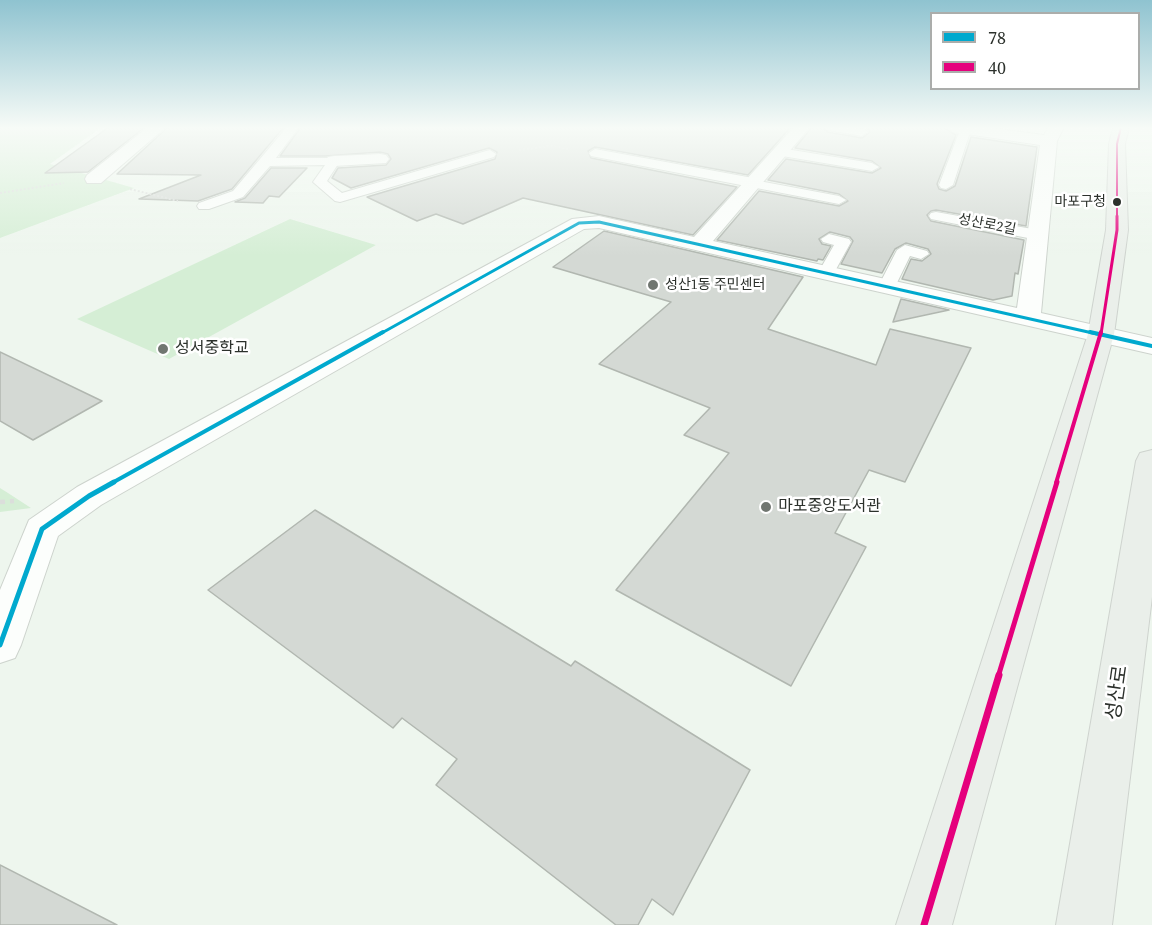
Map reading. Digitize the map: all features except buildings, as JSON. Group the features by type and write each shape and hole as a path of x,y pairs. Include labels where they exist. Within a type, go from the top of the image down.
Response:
{"main road":[{"path":"924,925 1101,334 1117,230 1117,170"},
{"name":"성산로","path":"1084,925 1152,461"}],"street":[{"path":"93,179 104,170"},
{"path":"698,245 764,170"},
{"name":"성산로2길","path":"1028,318 1048,170"},
{"path":"0,645 7,611 42,529 89,496 571,228 586,222 599,222 1152,346"}],"lane":[{"path":"204,206 238,194 259,170"},
{"path":"328,170 320,182 340,198 435,170"},
{"path":"685,170 839,200"},
{"path":"946,185 951,170"},
{"name":"성산로2길","path":"936,216 1038,235"},
{"path":"826,273 843,242 829,239"},
{"path":"887,287 905,250 921,254"}],"path":[{"path":"0,193 93,179 144,194 204,206"}],"green space":[{"path":"0,170 72,170 134,188 0,238"},
{"path":"290,219 376,245 169,359 77,319"},
{"path":"0,488 8,493 31,508 0,512"}],"transit line":[{"name":"40","path":"924,925 1101,334 1117,230 1117,170"},
{"name":"78","path":"0,645 42,529 89,496 579,223 599,222 1152,346"}],"place":[{"name":"마포구청","path":"1117,202"},
{"name":"성산1동 주민센터","path":"653,285"},
{"name":"성서중학교","path":"163,349"},
{"name":"마포중앙도서관","path":"766,507"}]}
